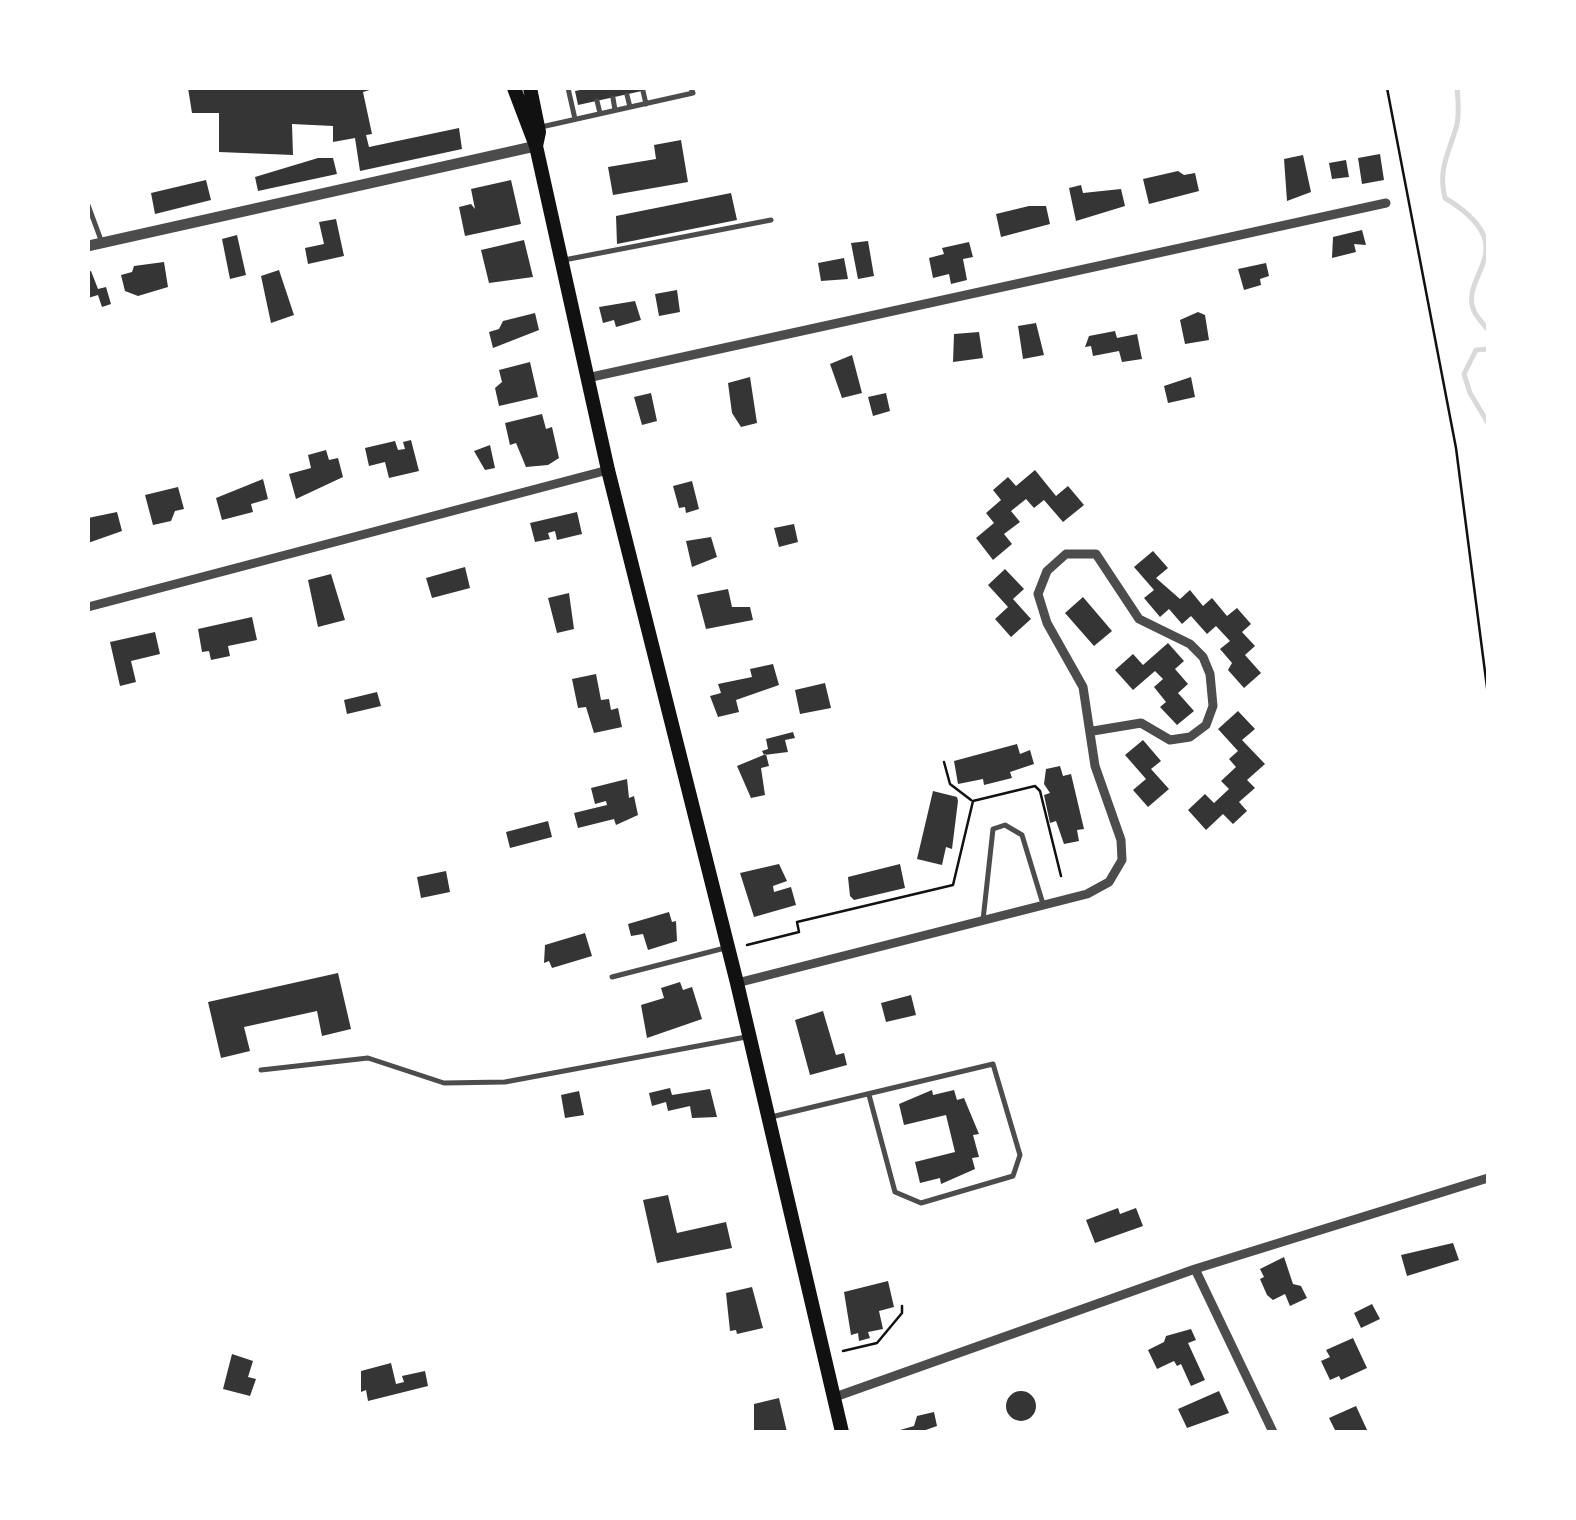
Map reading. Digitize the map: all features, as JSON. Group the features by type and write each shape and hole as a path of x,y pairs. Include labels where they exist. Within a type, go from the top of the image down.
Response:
{"main road":[{"path":"514,88 536,146 608,470 728,948 842,1432"},
{"path":"530,88 538,127 536,146"}],"street":[{"path":"88,246 536,146"},
{"path":"587,378 1386,202"},
{"path":"88,607 608,470"},
{"path":"736,983 1087,894 1110,882 1122,860 1121,840 1095,766 1093,731 1083,687 1047,623 1038,594 1047,571 1066,554 1096,554 1139,619 1190,644 1210,674 1214,706 1206,725 1190,737 1170,740 1141,723 1093,731"},
{"path":"835,1397 1195,1269 1488,1178"},
{"path":"1195,1269 1273,1432"}],"lane":[{"path":"568,88 575,119"},
{"path":"664,88 667,99"},
{"path":"538,127 692,94 692,88"},
{"path":"643,91 646,104"},
{"path":"626,95 630,107"},
{"path":"612,98 615,110"},
{"path":"597,101 600,113"},
{"path":"88,204 102,242"},
{"path":"561,260 771,220"},
{"path":"983,920 993,829 1005,825 1022,834 1044,905"},
{"path":"612,976 728,948"},
{"path":"260,1070 368,1058 444,1083 506,1082 749,1036"},
{"path":"768,1117 994,1064 1020,1154 1013,1176 921,1203 895,1192 868,1095"}],"path":[{"path":"1387,88 1456,448 1488,694"},
{"path":"944,762 950,784 972,801"},
{"path":"972,801 1035,786 1040,791 1061,876"},
{"path":"747,944 799,932 797,922 953,884 972,801"},
{"path":"843,1351 876,1344 902,1314 902,1306"}],"building":[{"path":"188,88 376,88 363,92 372,134 366,135 369,147 459,128 462,149 360,171 355,138 333,142 333,126 292,124 293,155 219,152 219,113 192,113"},
{"path":"651,89 578,105 575,91"},
{"path":"681,140 688,182 613,195 608,167 656,159 654,145"},
{"path":"1380,154 1384,180 1362,184 1358,158"},
{"path":"1303,155 1311,192 1287,201 1284,159"},
{"path":"318,158 333,158 337,174 258,191 255,177"},
{"path":"1346,160 1349,177 1332,179 1329,163"},
{"path":"1178,171 1184,175 1195,173 1199,191 1149,204 1143,179"},
{"path":"206,180 211,200 155,214 151,193"},
{"path":"511,180 521,224 465,236 459,207 471,204 475,209 471,189"},
{"path":"1081,185 1083,193 1121,189 1125,206 1076,221 1069,188"},
{"path":"731,193 737,220 617,244 616,216"},
{"path":"1046,206 1050,224 1001,237 996,214"},
{"path":"336,219 344,256 308,264 305,248 324,244 319,222"},
{"path":"1362,230 1366,245 1354,244 1356,252 1332,258 1333,237"},
{"path":"237,235 246,275 230,279 222,239"},
{"path":"524,240 533,277 489,283 481,250"},
{"path":"868,241 874,276 858,279 851,243"},
{"path":"969,242 973,257 963,259 967,280 951,284 949,274 933,278 929,258 944,254 942,248"},
{"path":"844,258 848,279 821,281 818,263"},
{"path":"164,262 168,287 138,296 125,291 121,275 132,272 134,266"},
{"path":"1266,263 1269,276 1260,279 1261,285 1244,290 1238,269"},
{"path":"279,270 294,315 271,323 261,276"},
{"path":"91,271 98,289 106,287 111,304 102,307 98,295 88,298"},
{"path":"677,290 680,312 659,316 655,294"},
{"path":"635,301 641,320 616,327 614,320 603,323 599,307"},
{"path":"1198,312 1205,315 1209,340 1185,344 1180,320"},
{"path":"535,313 539,330 493,348 489,332 499,329 503,321"},
{"path":"1036,323 1044,355 1023,359 1018,326"},
{"path":"1115,331 1117,338 1137,334 1142,359 1122,362 1119,351 1093,356 1091,346 1085,347 1089,336"},
{"path":"979,332 983,358 953,362 954,334"},
{"path":"852,355 862,393 842,398 830,364"},
{"path":"530,362 538,397 499,406 495,388 502,382 499,370"},
{"path":"750,377 757,423 741,427 732,413 728,383"},
{"path":"1191,377 1195,397 1168,403 1164,386"},
{"path":"651,393 657,421 642,425 634,397"},
{"path":"886,393 890,411 873,416 868,397"},
{"path":"542,414 546,429 552,427 559,458 548,465 526,467 516,443 510,445 505,423"},
{"path":"411,440 419,471 389,478 385,462 369,466 365,448 395,441 398,450 405,449 403,442"},
{"path":"490,445 495,468 485,470 474,451"},
{"path":"326,450 329,460 338,458 343,477 296,499 289,474 311,468 308,455"},
{"path":"1035,470 1056,496 1068,486 1084,505 1063,522 1044,500 1034,508 1026,499 1011,511 1020,522 1004,534 1012,544 993,560 976,538 994,523 986,513 1001,500 993,490 1008,477 1016,486"},
{"path":"263,479 268,499 251,504 253,512 222,520 216,498"},
{"path":"692,481 699,509 686,513 685,507 679,508 673,486"},
{"path":"178,487 184,509 175,511 171,521 153,525 145,495"},
{"path":"117,512 122,531 88,543 88,518"},
{"path":"577,512 582,534 557,540 555,531 548,533 550,539 535,542 530,523"},
{"path":"794,524 798,542 779,547 774,528"},
{"path":"711,537 717,557 692,567 686,541"},
{"path":"1153,551 1168,568 1156,578 1180,599 1190,590 1203,606 1212,598 1227,616 1237,608 1251,624 1242,632 1255,646 1245,655 1261,673 1244,688 1228,670 1232,663 1220,649 1230,641 1216,626 1207,634 1191,616 1182,624 1169,609 1160,617 1144,598 1154,590 1134,567"},
{"path":"465,567 470,588 432,598 426,578"},
{"path":"1005,569 1024,589 1013,599 1031,619 1011,637 995,619 1008,607 988,585"},
{"path":"331,574 345,620 318,627 308,580"},
{"path":"728,589 732,607 750,607 753,620 706,629 697,595"},
{"path":"569,593 574,629 557,633 548,598"},
{"path":"1083,597 1112,631 1094,646 1065,613"},
{"path":"252,617 257,640 228,646 230,656 211,660 209,651 202,652 198,629"},
{"path":"155,632 160,654 131,661 136,682 120,686 110,642"},
{"path":"1168,643 1184,661 1175,669 1188,684 1178,693 1194,711 1177,725 1160,707 1166,702 1154,687 1163,679 1155,671 1133,690 1115,670 1133,654 1143,665"},
{"path":"773,664 779,685 736,700 739,712 718,717 710,696 721,693 718,684 752,677 750,669"},
{"path":"596,674 601,700 609,699 611,710 618,708 622,727 594,733 586,707 578,708 572,679"},
{"path":"825,683 831,708 800,714 795,690"},
{"path":"377,692 381,706 347,714 344,700"},
{"path":"1238,711 1255,729 1242,740 1265,764 1247,780 1255,788 1239,802 1247,811 1233,824 1223,814 1206,830 1188,810 1205,794 1214,803 1229,789 1221,781 1236,767 1229,759 1238,751 1218,729"},
{"path":"793,732 795,738 785,740 788,752 764,755 762,751 768,749 766,739"},
{"path":"1143,740 1161,761 1151,769 1169,789 1148,807 1133,790 1146,779 1125,755"},
{"path":"1017,744 1020,754 1030,750 1034,764 1010,772 1012,778 984,785 983,779 958,784 954,761"},
{"path":"766,754 769,766 761,768 765,795 751,798 737,766"},
{"path":"1060,766 1063,776 1071,774 1084,829 1077,830 1079,841 1064,844 1056,821 1050,823 1044,795 1050,793 1044,784 1046,769"},
{"path":"627,779 629,798 634,796 638,815 616,825 614,819 578,828 574,813 607,805 606,801 595,804 591,788"},
{"path":"933,791 957,797 958,801 952,849 946,847 942,865 917,859"},
{"path":"548,821 552,837 510,848 506,832"},
{"path":"779,864 787,881 773,886 774,892 791,887 796,905 754,917 740,873"},
{"path":"900,864 905,888 854,900 850,896 848,877"},
{"path":"446,871 450,892 421,898 417,877"},
{"path":"669,912 672,922 676,921 677,941 648,950 643,934 631,936 628,924"},
{"path":"585,933 592,956 552,968 549,961 544,963 545,945"},
{"path":"338,973 351,1029 322,1036 317,1011 244,1027 250,1051 221,1058 208,1002"},
{"path":"680,982 683,990 692,987 702,1019 647,1038 641,1005 664,998 661,988"},
{"path":"911,995 916,1015 886,1022 881,1003"},
{"path":"823,1011 836,1055 844,1053 847,1065 810,1075 795,1020"},
{"path":"670,1088 672,1095 710,1089 717,1117 692,1118 690,1106 668,1111 666,1102 652,1106 649,1093"},
{"path":"932,1090 933,1095 954,1090 957,1100 964,1098 979,1134 973,1135 979,1157 972,1158 975,1169 941,1184 940,1178 920,1183 915,1162 955,1152 946,1115 904,1125 899,1104"},
{"path":"579,1091 584,1115 565,1118 561,1095"},
{"path":"668,1195 677,1233 726,1222 732,1248 657,1263 643,1200"},
{"path":"1118,1208 1120,1214 1136,1208 1143,1226 1095,1243 1086,1220"},
{"path":"1453,1243 1459,1260 1407,1276 1401,1255"},
{"path":"1284,1257 1293,1284 1301,1286 1307,1298 1290,1306 1285,1294 1273,1300 1267,1295 1260,1279 1264,1277 1260,1269"},
{"path":"888,1281 894,1307 879,1311 883,1329 868,1332 870,1338 859,1341 858,1333 851,1335 844,1292"},
{"path":"752,1287 763,1328 737,1334 736,1330 730,1331 726,1293"},
{"path":"1372,1304 1380,1319 1361,1328 1354,1313"},
{"path":"1191,1329 1196,1340 1188,1343 1205,1380 1191,1386 1181,1364 1177,1366 1174,1361 1157,1369 1148,1350 1164,1342 1166,1336"},
{"path":"1353,1338 1367,1368 1341,1380 1339,1376 1330,1380 1321,1361 1330,1357 1326,1350"},
{"path":"232,1354 253,1361 248,1377 256,1379 250,1396 223,1389"},
{"path":"391,1363 396,1384 404,1382 402,1376 425,1371 428,1386 368,1401 366,1390 361,1392 361,1371"},
{"path":"1021,1391 1032,1395 1036,1406 1032,1417 1021,1421 1010,1417 1006,1406 1010,1395"},
{"path":"1219,1391 1229,1413 1187,1428 1178,1409"},
{"path":"779,1398 787,1432 754,1432 754,1404"},
{"path":"1356,1406 1368,1432 1336,1432 1329,1418"},
{"path":"934,1412 937,1426 920,1432 893,1432 914,1426 917,1416"}],"waterway":[{"path":"1457,88 1458,118 1445,162 1443,188 1445,198 1482,232 1484,260 1472,298 1475,314 1488,330"},
{"path":"1488,349 1476,350 1464,374 1488,423"}]}
